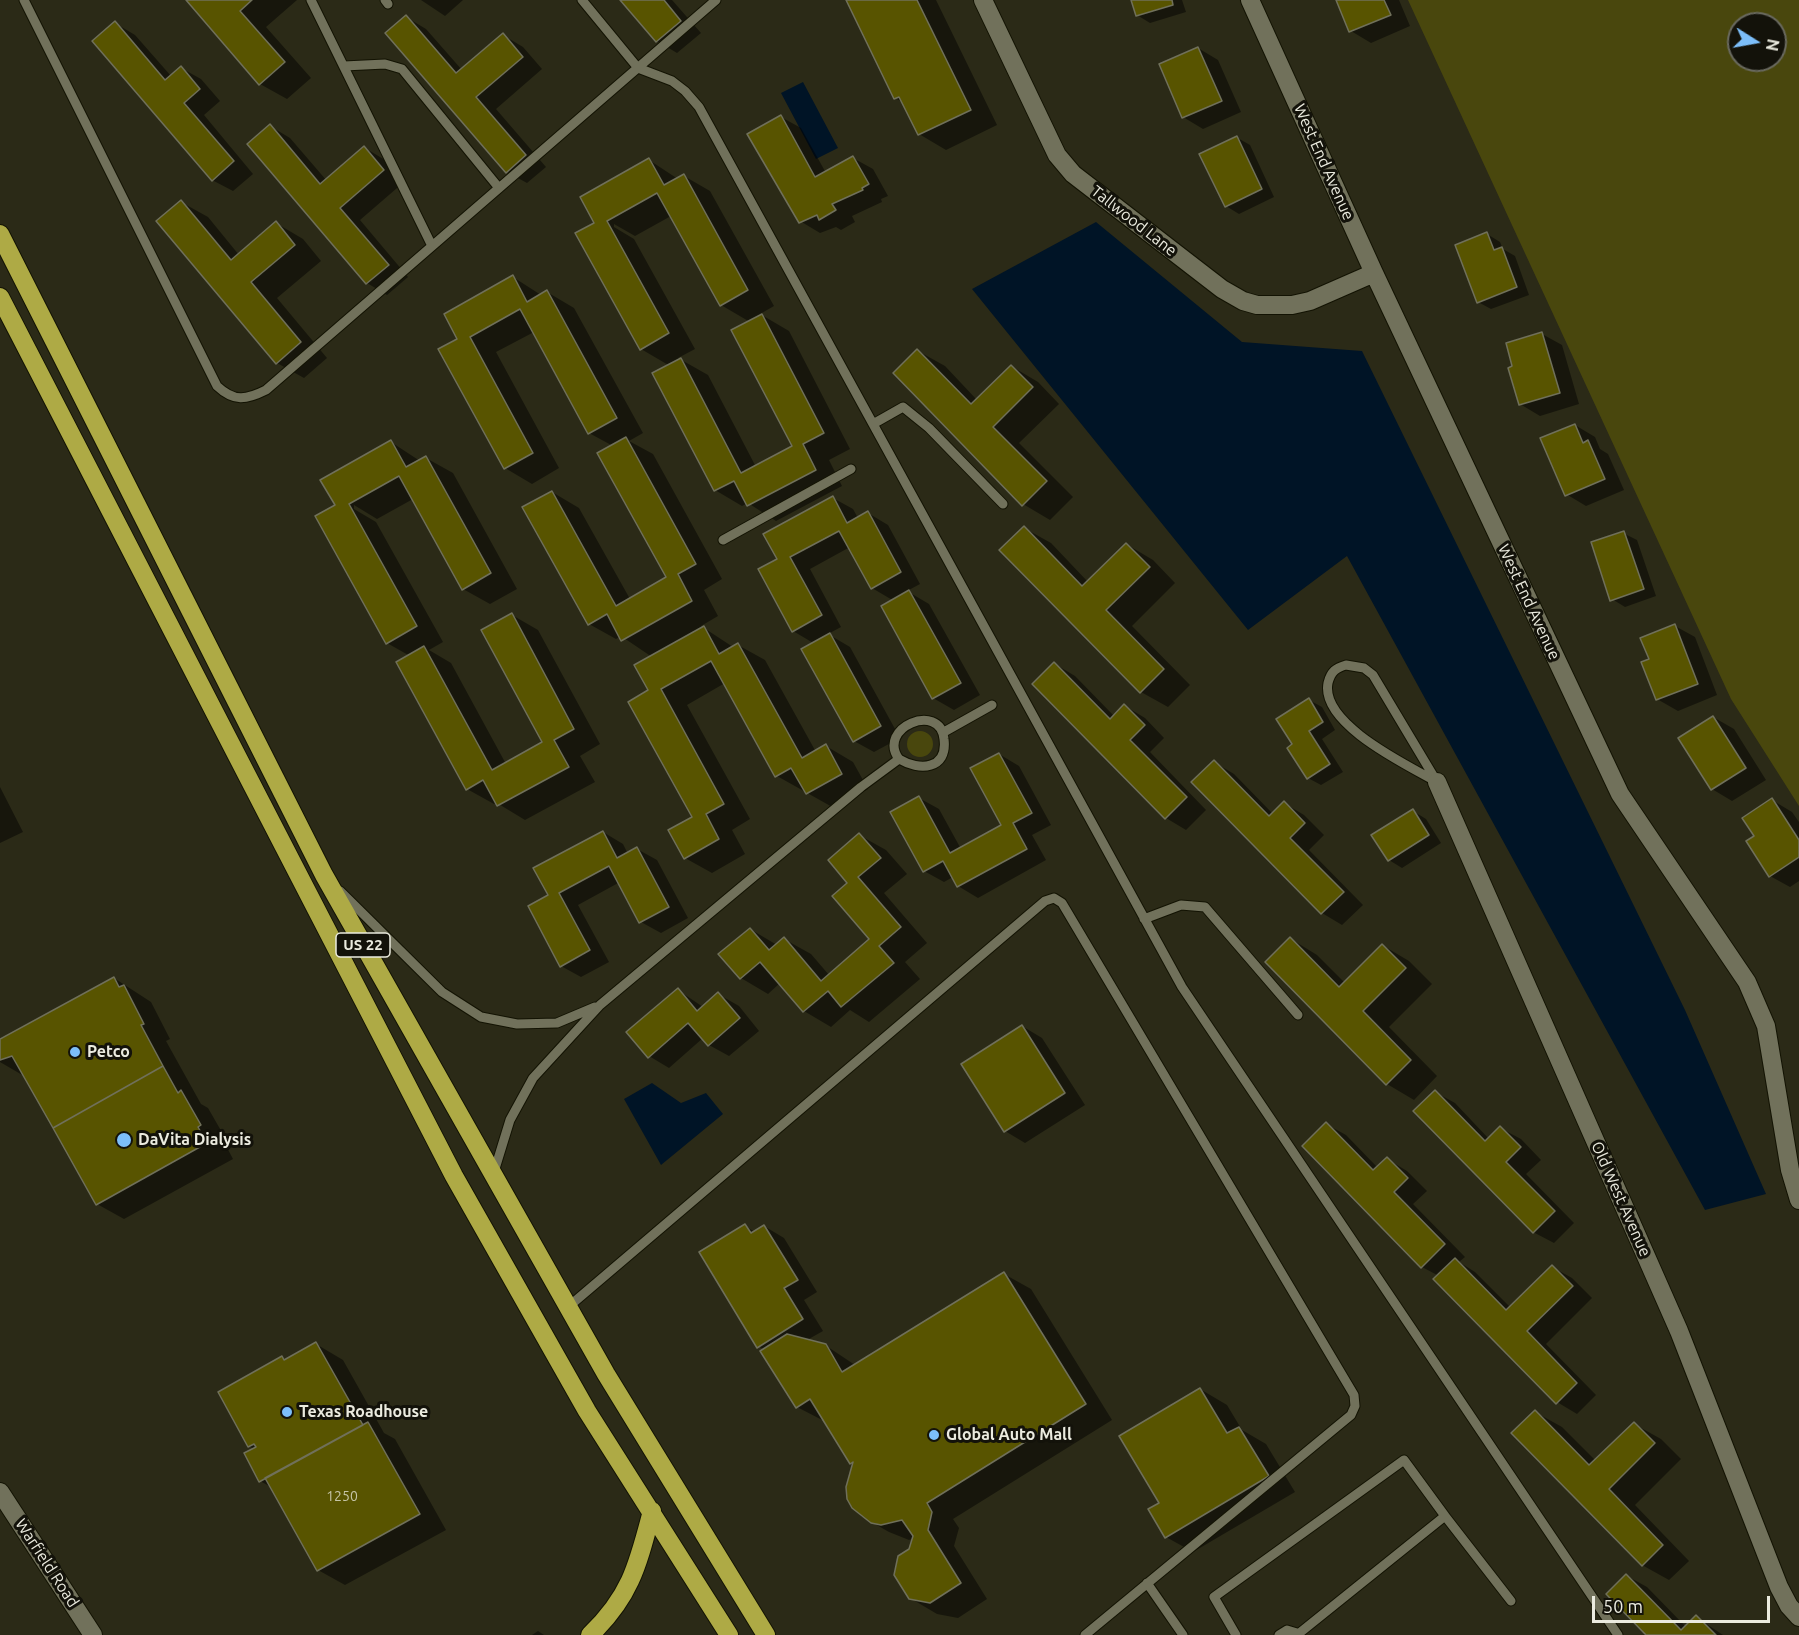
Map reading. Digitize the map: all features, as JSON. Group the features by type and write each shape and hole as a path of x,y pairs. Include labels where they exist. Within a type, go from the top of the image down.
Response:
{"highway":[{"name":"US 22","path":"0,234 324,875 567,1308 766,1635"},
{"name":"US 22","path":"0,297 454,1176 587,1411 729,1635"},
{"path":"590,1635 608,1618 626,1594 652,1511"}],"street":[{"name":"Tallwood Lane","path":"983,0 1057,156 1074,174 1222,290 1257,305 1292,305 1310,301 1374,273"},
{"name":"West End Avenue","path":"1250,0 1374,273 1620,794 1747,982 1766,1026 1790,1170 1799,1200"},
{"name":"Old West Avenue","path":"1437,782 1679,1330 1779,1587 1789,1606 1799,1617"},
{"name":"Warfield Road","path":"0,1492 93,1635"}],"lane":[{"path":"24,0 217,386 227,396 238,399 250,398 266,390 716,0"},
{"path":"311,0 432,246"},
{"path":"582,0 638,68 672,81 685,91 699,107 1182,987 1618,1635"},
{"path":"344,66 385,64 402,69 499,188"},
{"path":"873,424 903,407 929,428 1002,504"},
{"path":"723,540 851,469"},
{"path":"1356,665 1373,675 1437,782 1388,754 1343,719 1332,703 1328,687 1330,674 1336,668 1356,665"},
{"path":"944,732 992,705"},
{"path":"922,720 934,722 944,732 945,746 940,760 928,767 913,767 899,759 894,745 898,733 907,723 922,720"},
{"path":"492,1177 510,1120 533,1078 600,1005 861,787 899,759"},
{"path":"324,875 442,992 481,1017 517,1024 557,1023 600,1005"},
{"path":"567,1308 1045,901 1054,898 1062,903 1354,1395 1355,1406 1350,1415 1085,1635"},
{"path":"1144,919 1181,905 1205,907 1298,1015"},
{"path":"1236,1635 1214,1597 1404,1460 1511,1601"},
{"path":"1279,1635 1287,1630 1297,1634 1445,1516"},
{"path":"1147,1583 1183,1635"}],"shaded area":[{"path":"1408,0 1799,0 1799,806 1731,699"},
{"path":"920,731 929,735 933,744 929,753 920,757 911,753 907,744 911,735"}],"water":[{"path":"803,82 838,148 816,159 781,93"},
{"path":"1096,222 1242,342 1362,351 1685,1010 1766,1194 1705,1210 1347,556 1248,630 972,289"},
{"path":"652,1083 681,1103 706,1093 723,1114 661,1165 624,1099"}],"building":[{"path":"186,0 252,0 240,11 285,62 259,85"},
{"path":"620,0 664,0 681,21 656,42"},
{"path":"846,0 917,0 971,110 918,135 899,97 894,99"},
{"path":"1131,0 1172,0 1173,5 1136,16"},
{"path":"1336,0 1384,0 1391,15 1349,32"},
{"path":"406,15 456,73 503,33 523,57 476,97 526,155 506,173 385,33"},
{"path":"115,21 165,80 181,66 200,89 184,103 234,161 212,181 92,41"},
{"path":"1198,47 1222,101 1182,118 1159,64"},
{"path":"781,115 815,177 853,156 869,184 862,188 863,190 832,204 836,210 819,220 817,215 799,223 747,134"},
{"path":"270,124 320,184 364,146 384,170 340,208 389,265 366,284 247,144"},
{"path":"1237,136 1262,189 1225,207 1199,154"},
{"path":"649,158 664,185 684,174 748,290 720,306 657,193 607,221 669,333 640,350 575,233 594,223 580,197"},
{"path":"181,200 231,260 276,221 295,245 251,282 301,342 276,364 156,221"},
{"path":"1487,232 1494,250 1502,247 1517,287 1477,303 1455,245"},
{"path":"513,275 527,302 547,290 617,418 588,434 520,309 470,337 533,453 504,469 438,349 457,339 444,314"},
{"path":"762,314 824,433 803,444 816,470 747,506 734,481 714,491 652,373 681,358 741,473 792,446 731,330"},
{"path":"1542,332 1560,393 1519,405 1508,368 1512,366 1506,343"},
{"path":"917,349 971,404 1011,365 1033,387 993,427 1047,481 1022,506 893,373"},
{"path":"1575,424 1583,443 1588,440 1605,479 1565,496 1540,438"},
{"path":"626,437 696,564 678,574 692,601 621,641 607,614 588,625 522,507 552,491 616,606 666,577 597,453"},
{"path":"391,440 406,467 426,456 491,573 462,590 399,476 349,504 417,626 386,644 315,516 335,505 320,480"},
{"path":"833,496 847,523 868,511 901,572 871,589 839,531 790,557 822,615 792,632 758,569 777,559 763,534"},
{"path":"1024,526 1082,586 1126,543 1150,567 1106,610 1164,669 1140,693 999,550"},
{"path":"1624,531 1644,589 1610,601 1591,542"},
{"path":"909,590 961,683 932,699 881,606"},
{"path":"512,613 574,729 554,740 569,767 497,806 483,780 466,790 396,662 424,646 492,770 542,742 481,630"},
{"path":"1675,624 1698,684 1656,700 1641,662 1649,659 1640,638"},
{"path":"704,626 719,654 738,643 802,758 826,744 842,774 806,794 791,768 775,777 711,661 661,689 724,804 706,814 719,839 684,859 668,830 692,817 628,702 648,690 634,665"},
{"path":"830,633 881,726 853,742 801,649"},
{"path":"1054,662 1110,719 1124,704 1145,725 1130,740 1187,797 1165,819 1032,684"},
{"path":"1309,698 1323,722 1309,731 1330,764 1307,779 1287,748 1292,744 1276,719"},
{"path":"1713,716 1746,768 1711,790 1678,738"},
{"path":"999,753 1032,813 1013,823 1027,849 957,887 943,861 923,872 890,812 919,796 950,853 1001,825 970,768"},
{"path":"1214,760 1269,816 1284,801 1305,823 1290,838 1344,892 1321,914 1191,782"},
{"path":"1772,798 1799,840 1799,857 1769,877 1746,841 1754,836 1742,818"},
{"path":"1413,809 1429,835 1388,861 1371,835"},
{"path":"603,831 617,858 637,847 669,907 639,923 609,866 559,893 590,950 560,967 528,906 548,895 533,868"},
{"path":"859,833 881,858 858,877 901,927 879,946 894,963 841,1007 828,991 803,1012 760,962 740,979 718,954 750,928 769,950 784,937 821,981 869,939 832,896 847,883 828,860"},
{"path":"1290,937 1339,987 1382,944 1406,968 1363,1011 1411,1060 1386,1085 1265,962"},
{"path":"114,977 119,987 124,985 144,1024 141,1025 163,1066 53,1128 12,1056 0,1060 0,1039"},
{"path":"678,988 697,1011 718,992 740,1018 708,1046 688,1023 648,1058 626,1032"},
{"path":"1022,1025 1065,1093 1004,1132 961,1064"},
{"path":"163,1066 178,1093 181,1090 201,1125 198,1127 207,1143 96,1205 53,1128"},
{"path":"1435,1090 1485,1141 1500,1126 1521,1147 1506,1162 1555,1211 1533,1233 1413,1111"},
{"path":"1326,1122 1373,1170 1387,1157 1408,1178 1394,1192 1445,1244 1421,1268 1302,1146"},
{"path":"745,1224 751,1233 764,1225 798,1280 784,1288 803,1319 757,1348 699,1252"},
{"path":"1455,1258 1506,1310 1552,1265 1573,1286 1527,1331 1577,1383 1556,1404 1433,1279"},
{"name":"Global Auto Mall","path":"1004,1272 1086,1404 927,1503 932,1512 928,1530 961,1583 930,1603 909,1599 894,1575 898,1556 909,1549 913,1536 902,1520 881,1525 871,1523 852,1508 847,1499 846,1487 853,1462 850,1464 810,1399 796,1408 760,1351 787,1334 826,1344 842,1372"},
{"path":"316,1342 363,1425 259,1482 244,1453 256,1447 254,1444 248,1447 218,1392 282,1356 284,1360"},
{"path":"1200,1388 1227,1433 1239,1427 1269,1476 1165,1538 1148,1509 1159,1503 1119,1436"},
{"path":"1535,1410 1589,1465 1634,1422 1655,1443 1609,1489 1663,1545 1642,1566 1511,1433"},
{"path":"368,1422 420,1514 317,1571 265,1478"},
{"path":"1626,1574 1681,1630 1696,1615 1716,1635 1646,1635 1606,1594"}],"place":[{"name":"Petco","path":"75,1052"},
{"name":"DaVita Dialysis","path":"124,1140"},
{"name":"Texas Roadhouse","path":"287,1412"},
{"name":"Global Auto Mall","path":"934,1435"}]}
